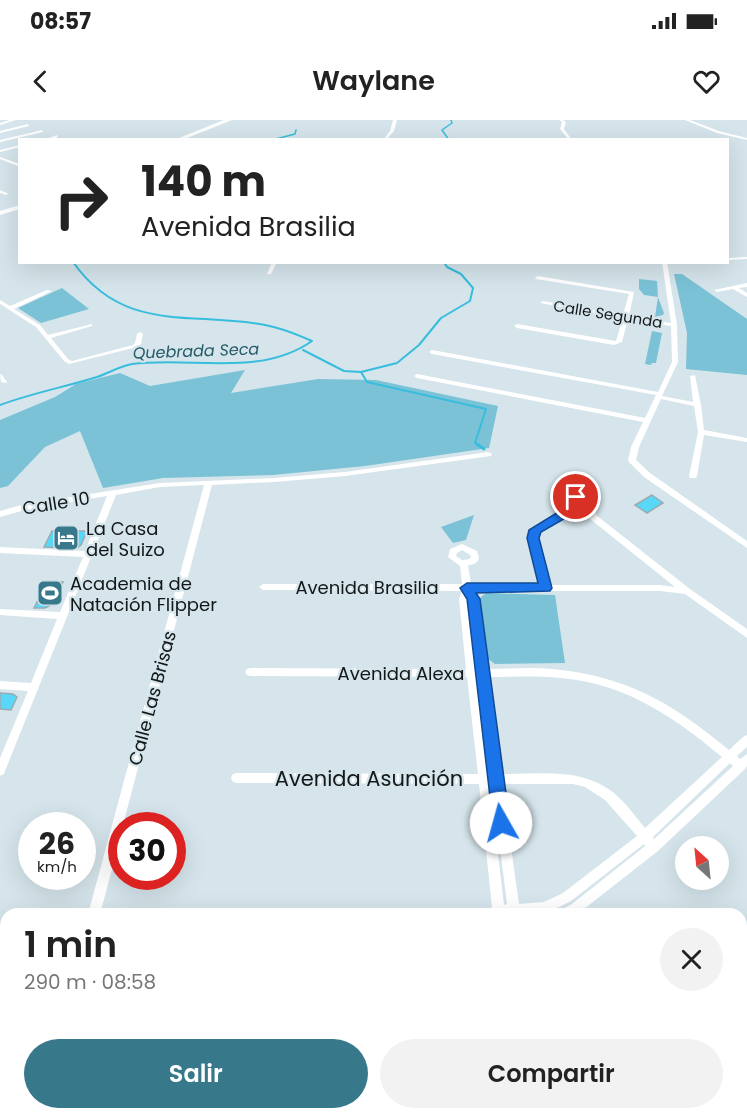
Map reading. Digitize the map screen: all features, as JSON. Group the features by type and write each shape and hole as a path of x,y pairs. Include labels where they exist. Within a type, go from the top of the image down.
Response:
{"main road":[{"path":"181,138 229,120"},
{"path":"0,213 18,208"}],"street":[{"path":"0,124 14,120"},
{"path":"386,138 392,131 395,120"},
{"path":"561,120 564,122 562,129 569,138"},
{"path":"687,120 747,140"},
{"path":"0,132 28,125"},
{"path":"0,141 42,131"},
{"path":"50,138 57,136"},
{"path":"0,151 18,146"},
{"path":"2,159 12,158"},
{"path":"2,159 18,165"},
{"path":"0,191 6,194"},
{"path":"729,259 747,258"},
{"path":"269,273 274,264"},
{"path":"664,264 674,325 675,362 632,456 636,466 747,545"},
{"path":"518,326 619,342 632,293 538,278"},
{"path":"717,290 747,285"},
{"path":"734,287 747,295"},
{"path":"11,308 49,291"},
{"path":"0,302 38,326 71,363 135,346 138,344 140,334"},
{"name":"Calle Segunda","path":"543,303 674,325"},
{"path":"47,337 90,325"},
{"path":"432,352 698,403"},
{"path":"417,376 648,421"},
{"path":"693,376 701,432 693,476"},
{"path":"701,432 747,440"},
{"path":"0,771 112,494 160,485 345,474 488,454"},
{"name":"Calle Las Brisas","path":"96,908 209,482"},
{"name":"Calle 10","path":"0,514 25,507 112,494"},
{"path":"546,588 533,538 535,530 565,513 569,500 580,497 591,503 592,516 687,591 747,634"},
{"path":"0,550 88,554"},
{"path":"464,564 467,588 463,599 478,673 491,779 513,908"},
{"name":"Avenida Brasilia","path":"263,587 660,588 687,591"},
{"path":"0,612 63,616"},
{"name":"Avenida Alexa","path":"250,672 550,673 584,676 612,683 656,701 682,718 729,757 744,763"},
{"path":"0,685 34,687"},
{"path":"545,908 567,897 644,837 747,740"},
{"path":"576,908 654,847 744,763"},
{"name":"Avenida Asunción","path":"236,778 573,779 591,783 605,792 654,847"},
{"path":"491,779 496,908"}],"shaded area":[{"path":"674,274 682,274 747,319 747,375 686,369 687,333"},
{"path":"639,279 657,281 658,297 644,295 639,289"},
{"path":"62,288 89,309 41,323 18,308"},
{"path":"658,297 664,313 655,317"},
{"path":"652,331 662,333 656,363 651,365 645,364"},
{"path":"245,370 231,393 318,379 376,380 498,406 489,448 365,466 273,475 163,478 103,488 80,431 45,447 8,486 0,488 0,420 55,397 76,384 120,373 150,386"},
{"path":"474,515 466,540 453,543 441,527"},
{"path":"486,593 555,595 565,663 495,664 488,659 480,598"}],"building":[{"path":"652,495 663,503 647,513 635,505"},
{"name":"La Casa del Suizo","path":"52,531 87,531 81,545 77,548 44,547"},
{"name":"Academia de Natación Flipper","path":"47,582 63,582 51,605 45,608 34,608"},
{"path":"0,693 13,694 17,697 11,710 0,709"}],"waterway":[{"path":"448,138 442,130 452,123 451,120"},
{"name":"Quebrada Seca","path":"280,138 295,134 296,130"},
{"name":"Quebrada Seca","path":"0,405 97,377 132,364 248,362 270,359 292,352 312,341 265,325 185,318 136,310 114,300 93,285 75,264"},
{"path":"361,372 397,363 419,345 441,318 470,301 473,288 461,274 445,264"},
{"path":"303,350 344,371 361,372"},
{"path":"361,372 367,382 486,409 475,443 479,446"},
{"path":"477,444 484,449"}],"place":[{"name":"La Casa del Suizo","path":"66,538"},
{"name":"Academia de Natación Flipper","path":"50,593"}],"route":[{"path":"501,823 473,599 467,588 546,588 533,538 535,530 565,513 569,500 576,497"}]}
